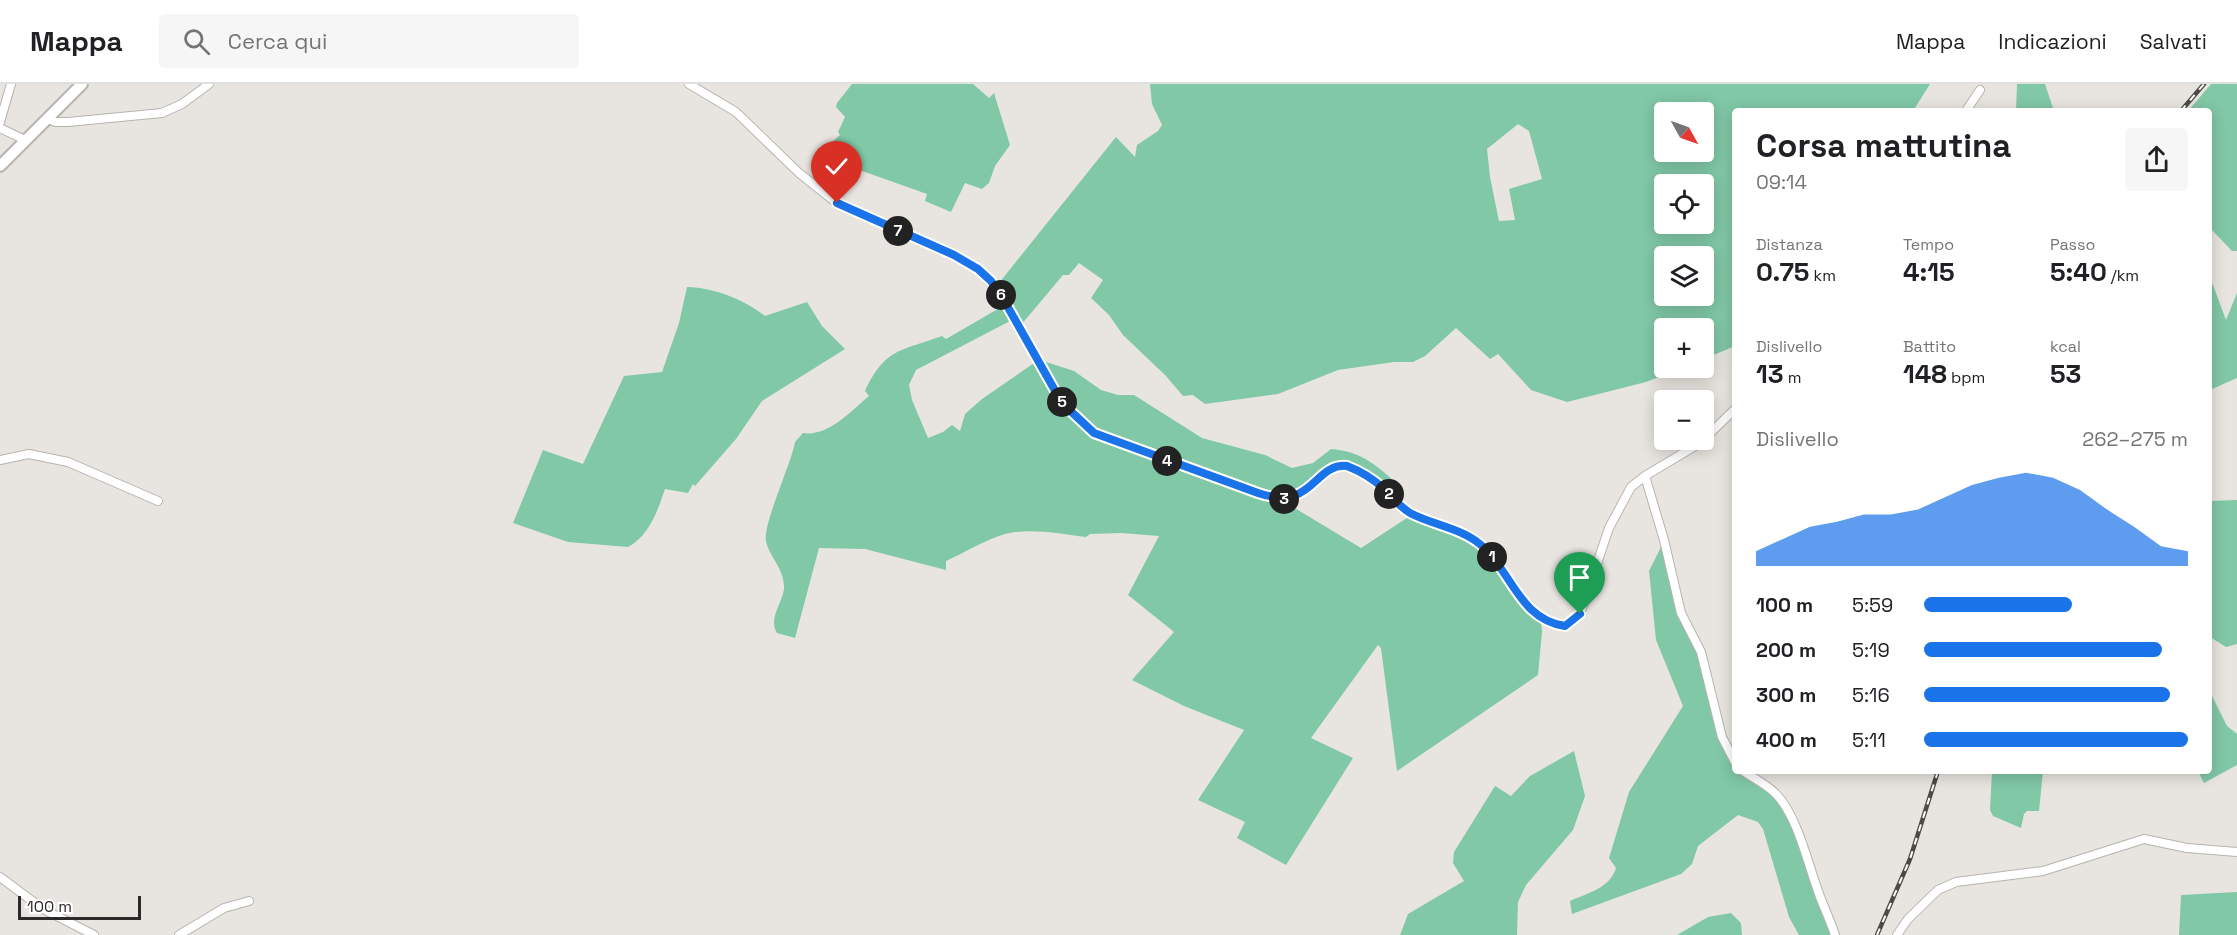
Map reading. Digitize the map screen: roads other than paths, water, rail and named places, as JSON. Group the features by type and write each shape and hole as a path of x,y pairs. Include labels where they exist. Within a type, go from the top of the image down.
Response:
{"main road":[{"path":"0,166 82,84"}],"street":[{"path":"0,122 11,84"},
{"path":"47,118 55,122 68,122 162,113 182,104 209,84"},
{"path":"689,84 736,112 799,172 837,203 954,255 978,269 991,281 1005,302 1062,403 1094,433 1283,500 1302,493 1333,469 1347,466 1374,481 1400,506 1412,514 1462,533 1482,546 1527,607 1553,624 1565,626 1580,614 1609,528 1631,488 1645,476 1700,443 1732,412"},
{"path":"1968,108 1980,90"},
{"path":"0,128 25,140"},
{"path":"0,460 29,454 68,462 158,501"},
{"path":"1645,476 1664,540 1679,605 1701,652 1722,737 1732,756"},
{"path":"1748,774 1771,789 1782,801 1804,851 1835,935"},
{"path":"1898,935 1905,923 1938,890 1956,882 2043,871 2144,839 2187,848 2237,852"},
{"path":"0,877 43,909 94,935"},
{"path":"179,935 224,908 249,901"}],"railway":[{"path":"2184,108 2204,84"},
{"path":"1877,935 1910,859 1937,774"}]}
